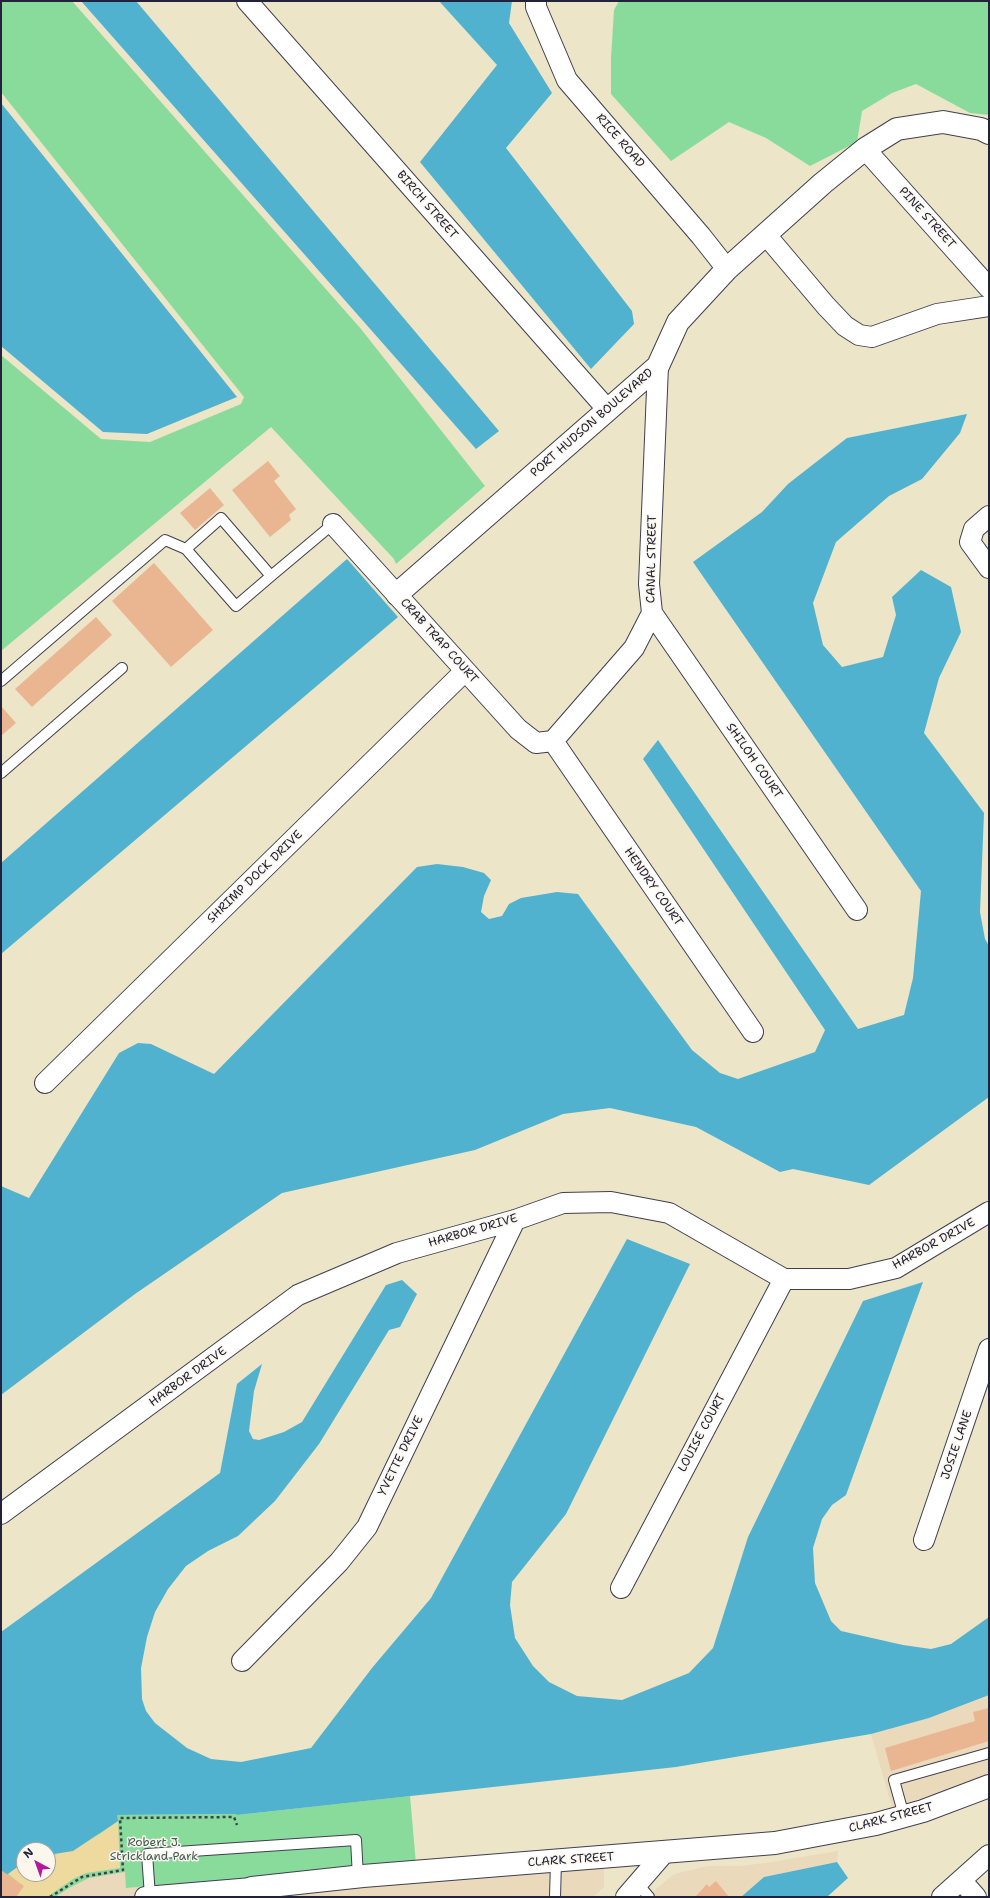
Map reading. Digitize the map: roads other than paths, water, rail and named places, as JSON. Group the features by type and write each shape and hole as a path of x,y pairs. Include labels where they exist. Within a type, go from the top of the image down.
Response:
{"street":[{"name":"BIRCH STREET","path":"247,1 607,410"},
{"name":"RICE ROAD","path":"536,1 536,8 567,80 701,236 727,269"},
{"name":"PORT HUDSON BOULEVARD","path":"397,594 658,366 678,322 727,269 823,183 865,149 897,129 943,122 981,129 989,133"},
{"name":"PINE STREET","path":"865,149 989,288"},
{"path":"766,235 831,311 845,326 859,336 872,337 937,314 989,306"},
{"name":"CANAL STREET","path":"552,741 634,648 652,613 649,584 658,366"},
{"path":"989,516 974,529 970,542 989,568"},
{"name":"CRAB TRAP COURT","path":"333,524 518,729 536,743 552,741"},
{"name":"SHILOH COURT","path":"652,613 856,910"},
{"name":"SHRIMP DOCK DRIVE","path":"45,1083 465,671"},
{"name":"HENDRY COURT","path":"552,741 753,1032"},
{"name":"HARBOR DRIVE","path":"1,1514 298,1295 397,1253 515,1220 563,1203 611,1202 669,1213 784,1279 849,1279 896,1268 989,1212"},
{"name":"YVETTE DRIVE","path":"242,1661 339,1562 367,1527 515,1220"},
{"name":"LOUISE COURT","path":"620,1588 784,1279"},
{"name":"JOSIE LANE","path":"924,1540 989,1349"},
{"name":"CLARK STREET","path":"147,1897 253,1893 358,1877 775,1843 876,1824 923,1811 989,1786"},
{"path":"638,1893 664,1853"},
{"path":"942,1897 989,1855"},
{"path":"961,1880 976,1897"}],"lane":[{"path":"186,549 220,518 271,576"},
{"path":"1,681 165,540 186,549 236,606 333,524"},
{"path":"1,773 122,668"},
{"path":"904,1816 894,1780 989,1753"},
{"path":"147,1897 147,1854 356,1840 358,1877"},
{"path":"555,1897 556,1861"}],"water":[{"path":"81,1 136,1 499,431 476,449"},
{"path":"439,1 512,1 509,23 552,93 506,148 632,311 634,324 591,369 420,162 497,65"},
{"path":"1,103 237,397 147,434 103,432 1,346"},
{"path":"967,414 960,433 922,479 889,496 836,542 813,603 823,645 842,667 883,657 896,615 892,597 921,570 951,587 961,632 939,678 924,733 984,813 980,912 985,939 989,946 989,1097 869,1185 793,1169 780,1172 696,1127 610,1108 563,1114 475,1150 282,1193 135,1294 1,1395 1,1186 29,1198 119,1053 138,1043 151,1044 214,1074 417,867 437,864 463,867 484,873 491,880 484,896 481,912 489,919 502,916 509,904 521,898 557,892 578,894 692,1050 720,1073 738,1079 815,1052 825,1030 643,759 658,740 858,1029 904,1015 913,978 921,891 693,562 762,512 788,484 847,438"},
{"path":"347,559 398,617 1,954 1,863"},
{"path":"627,1239 690,1264 566,1514 512,1582 510,1605 515,1638 533,1666 549,1682 577,1696 622,1700 689,1673 713,1648 748,1537 863,1301 923,1282 846,1495 832,1505 822,1519 813,1548 815,1583 831,1621 841,1631 903,1645 931,1649 951,1644 989,1617 989,1695 929,1718 871,1734 676,1767 237,1815 117,1815 118,1821 73,1851 56,1854 56,1842 16,1842 16,1868 8,1874 1,1883 1,1632 220,1473 237,1384 262,1364 254,1391 249,1431 253,1439 259,1440 284,1432 302,1422 386,1285 402,1280 417,1294 400,1327 389,1330 319,1444 275,1501 238,1536 208,1551 186,1566 168,1589 155,1612 147,1637 141,1668 142,1699 146,1711 155,1723 187,1748 211,1759 241,1762 311,1748 372,1668 431,1598"},
{"path":"837,1862 848,1878 827,1897 741,1897 764,1877"}],"park label":[{"name":"Robert J. Strickland Park","path":"154,1850"}]}
